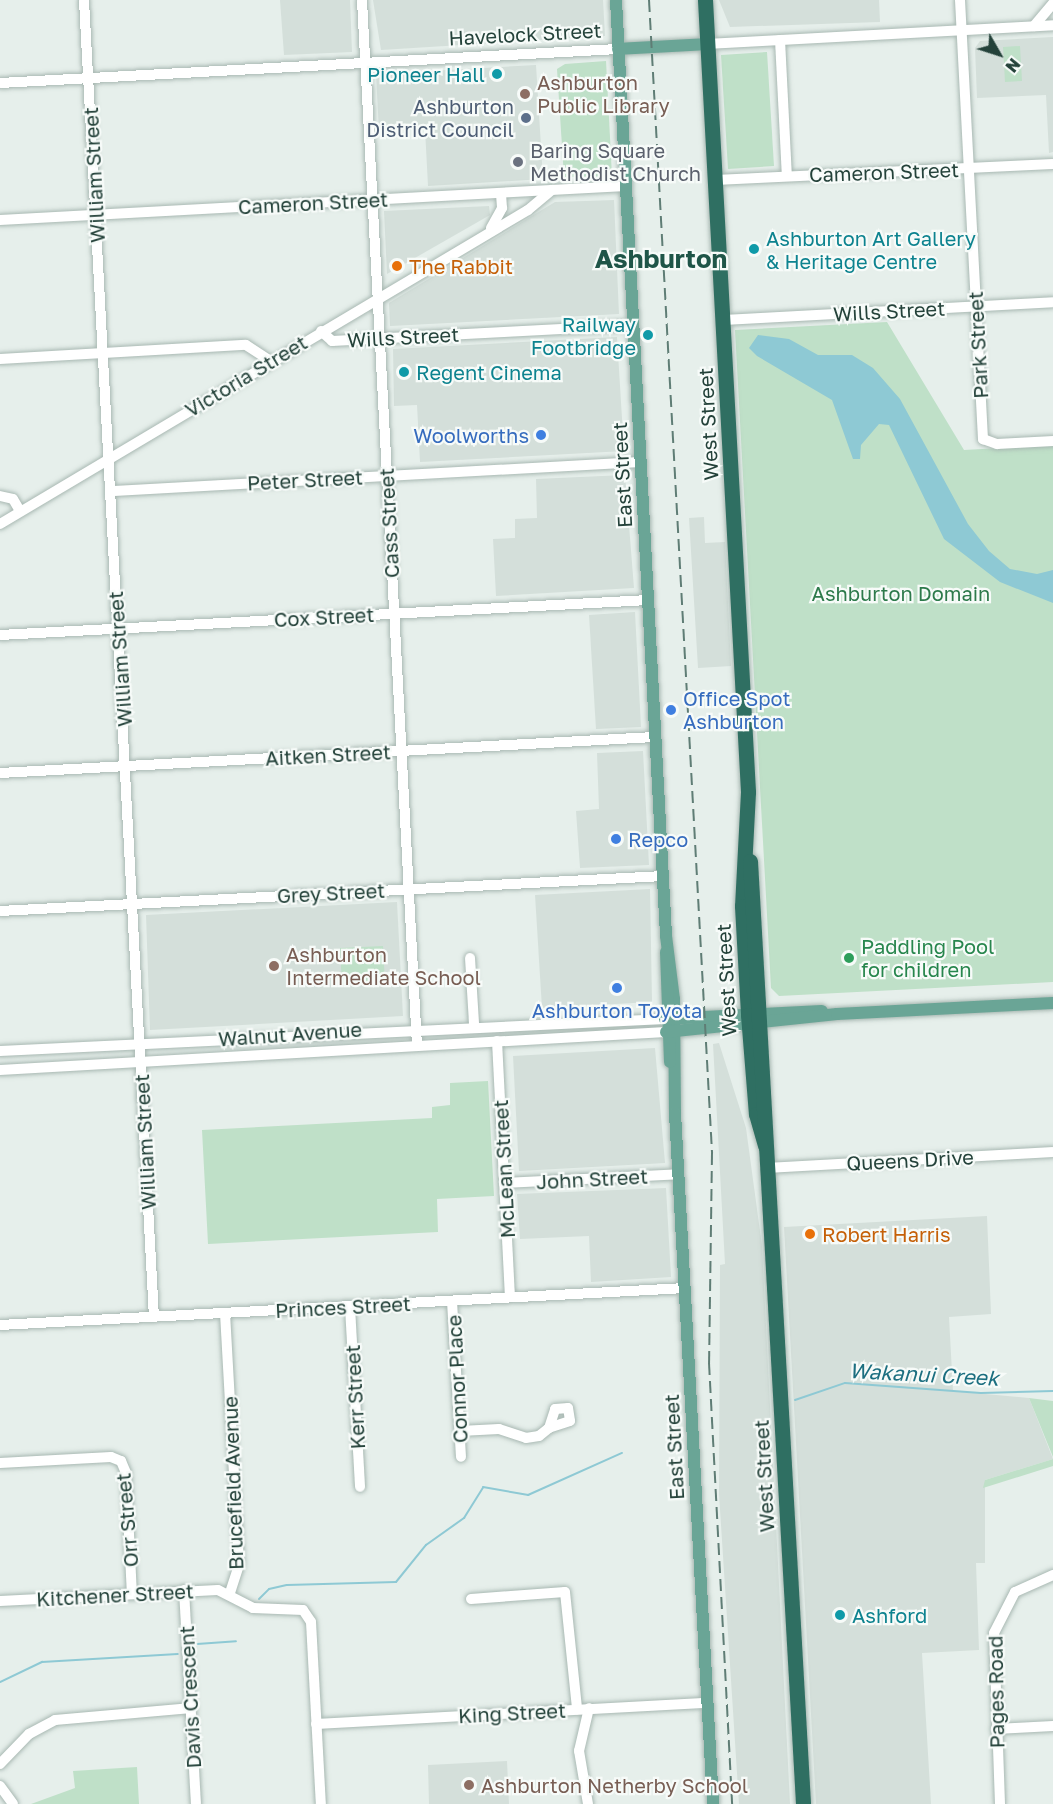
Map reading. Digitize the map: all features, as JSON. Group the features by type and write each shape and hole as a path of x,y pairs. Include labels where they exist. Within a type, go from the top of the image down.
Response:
{"highway":[{"name":"West Street","path":"705,0 724,320 748,846 742,906 756,1019 767,1168 803,1804"}],"main road":[{"name":"East Street","path":"616,0 713,1804"},
{"name":"Havelock Street","path":"618,49 707,44"},
{"name":"Walnut Avenue","path":"671,1025 1053,1003"}],"street":[{"name":"William Street","path":"84,0 103,353 114,490 112,562 121,628 119,689 129,766 126,835 136,904 133,972 140,1043 154,1317"},
{"name":"Cass Street","path":"362,0 417,1046"},
{"name":"Park Street","path":"960,0 983,439 997,444 1053,441"},
{"path":"1034,26 1053,3"},
{"name":"Havelock Street","path":"707,44 1053,25"},
{"path":"780,40 787,176"},
{"name":"Havelock Street","path":"0,82 618,49"},
{"name":"Cameron Street","path":"715,180 1053,164"},
{"name":"Cameron Street","path":"0,220 626,186"},
{"name":"Victoria Street","path":"0,524 491,228 518,216 552,190"},
{"path":"491,228 502,208 501,193"},
{"path":"502,208 518,216"},
{"name":"Wills Street","path":"724,320 1053,302"},
{"name":"Wills Street","path":"321,331 332,341 633,325"},
{"path":"0,358 246,345 271,361"},
{"name":"Peter Street","path":"114,490 640,462"},
{"path":"0,496 13,499 20,511"},
{"name":"Cox Street","path":"0,635 648,600"},
{"name":"Aitken Street","path":"0,773 655,737"},
{"name":"Grey Street","path":"0,912 663,876"},
{"path":"470,958 474,1024"},
{"path":"582,1019 583,1039"},
{"name":"Walnut Avenue","path":"0,1051 582,1019 671,1025"},
{"name":"Walnut Avenue","path":"0,1070 497,1041 583,1039 671,1025"},
{"name":"McLean Street","path":"497,1041 510,1298"},
{"name":"Queens Drive","path":"767,1168 1053,1152"},
{"name":"John Street","path":"504,1183 679,1174"},
{"name":"Princes Street","path":"0,1325 685,1288"},
{"name":"Connor Place","path":"452,1301 461,1457"},
{"name":"Kerr Street","path":"350,1307 360,1487"},
{"name":"Brucefield Avenue","path":"225,1313 239,1565 230,1593 253,1608 306,1612 321,1804"},
{"path":"460,1431 499,1429 526,1438 549,1428"},
{"name":"Orr Street","path":"0,1463 111,1457 121,1461 126,1473 132,1594"},
{"name":"Pages Road","path":"1000,1804 996,1729 996,1622 1015,1592 1053,1575"},
{"name":"Kitchener Street","path":"0,1601 184,1590 230,1593"},
{"name":"Davis Crescent","path":"184,1590 196,1804"},
{"path":"471,1599 560,1591 568,1597 583,1709 579,1751 588,1804"},
{"name":"King Street","path":"316,1724 707,1703"},
{"path":"0,1764 28,1734 55,1720 190,1708"},
{"path":"996,1729 1053,1726"},
{"path":"0,1786 13,1804"}],"shaded area":[{"path":"280,0 350,0 352,52 284,55"},
{"path":"373,0 603,0 605,36 381,50"},
{"path":"719,0 879,0 880,22 730,27"},
{"path":"1053,37 1053,152 1049,153 1046,95 977,98 975,48 980,41"},
{"path":"536,65 543,179 428,186 425,129 379,131 376,74"},
{"path":"614,200 619,314 390,326 389,303 555,202"},
{"path":"489,206 490,215 387,274 384,211"},
{"path":"617,337 624,451 420,462 417,405 394,406 393,349"},
{"path":"625,475 634,588 496,596 493,539 515,538 515,519 537,518 536,479"},
{"path":"704,517 705,543 725,542 731,666 698,668 689,518"},
{"path":"635,612 641,727 596,729 589,615"},
{"path":"643,751 649,865 580,868 576,811 599,809 597,753"},
{"path":"650,889 652,1002 542,1008 535,895"},
{"name":"Ashburton Intermediate School","path":"397,902 403,1016 150,1030 146,915"},
{"path":"719,1043 746,1128 762,1246 790,1804 739,1804 719,1494 720,1265 725,1264 713,1044"},
{"path":"655,1048 665,1163 519,1171 513,1056"},
{"path":"666,1188 671,1277 591,1282 589,1236 520,1239 517,1194"},
{"path":"987,1216 991,1314 949,1317 953,1391 1029,1398 1053,1459 985,1480 985,1563 976,1563 979,1650 922,1653 931,1804 816,1804 784,1227"},
{"name":"Ashburton Netherby School","path":"507,1761 509,1804 429,1804 428,1765"}],"green space":[{"path":"1020,46 1022,81 1005,82 1003,47"},
{"path":"767,52 774,166 728,169 721,55"},
{"path":"606,61 612,176 564,177 557,69 565,64"},
{"name":"Ashburton Domain","path":"887,322 964,450 1053,445 1053,982 779,996 771,988 735,330"},
{"path":"383,946 385,983 342,985 340,948"},
{"path":"488,1081 494,1196 437,1199 438,1232 208,1244 202,1130 432,1118 432,1107 450,1105 450,1083"},
{"path":"1029,1398 1053,1401 1053,1457"},
{"path":"1053,1459 1053,1466 983,1488 985,1480"},
{"path":"137,1767 139,1804 31,1804 75,1788 73,1771"}],"water":[{"path":"758,335 789,339 818,355 852,355 873,368 900,399 968,524 989,551 1010,569 1037,574 1053,570 1053,603 1000,582 944,539 889,425 879,424 861,445 860,459 853,459 832,400 757,356 749,348"}],"waterway":[{"name":"Wakanui Creek","path":"795,1400 845,1383 981,1393 1053,1391"},
{"name":"Wakanui Creek","path":"259,1599 269,1589 287,1585 396,1582 426,1545 464,1518 483,1487 528,1495 622,1453"},
{"name":"Wakanui Creek","path":"197,1644 236,1641"},
{"name":"Wakanui Creek","path":"0,1682 42,1662 178,1654"}],"railway":[{"path":"649,0 712,1153 709,1363 732,1804"}],"place":[{"name":"Pioneer Hall","path":"497,74"},
{"name":"Ashburton Public Library","path":"525,94"},
{"name":"Ashburton District Council","path":"526,118"},
{"name":"Baring Square Methodist Church","path":"518,162"},
{"name":"Ashburton Art Gallery & Heritage Centre","path":"754,249"},
{"name":"The Rabbit","path":"397,266"},
{"name":"Railway Footbridge","path":"648,335"},
{"name":"Regent Cinema","path":"404,372"},
{"name":"Woolworths","path":"541,435"},
{"name":"Office Spot Ashburton","path":"671,710"},
{"name":"Repco","path":"616,839"},
{"name":"Paddling Pool for children","path":"849,958"},
{"name":"Ashburton Intermediate School","path":"274,966"},
{"name":"Ashburton Toyota","path":"617,988"},
{"name":"Robert Harris","path":"810,1234"},
{"name":"Ashford","path":"840,1615"},
{"name":"Ashburton Netherby School","path":"469,1785"}],"district":[{"name":"Ashburton","path":"661,259"}]}
